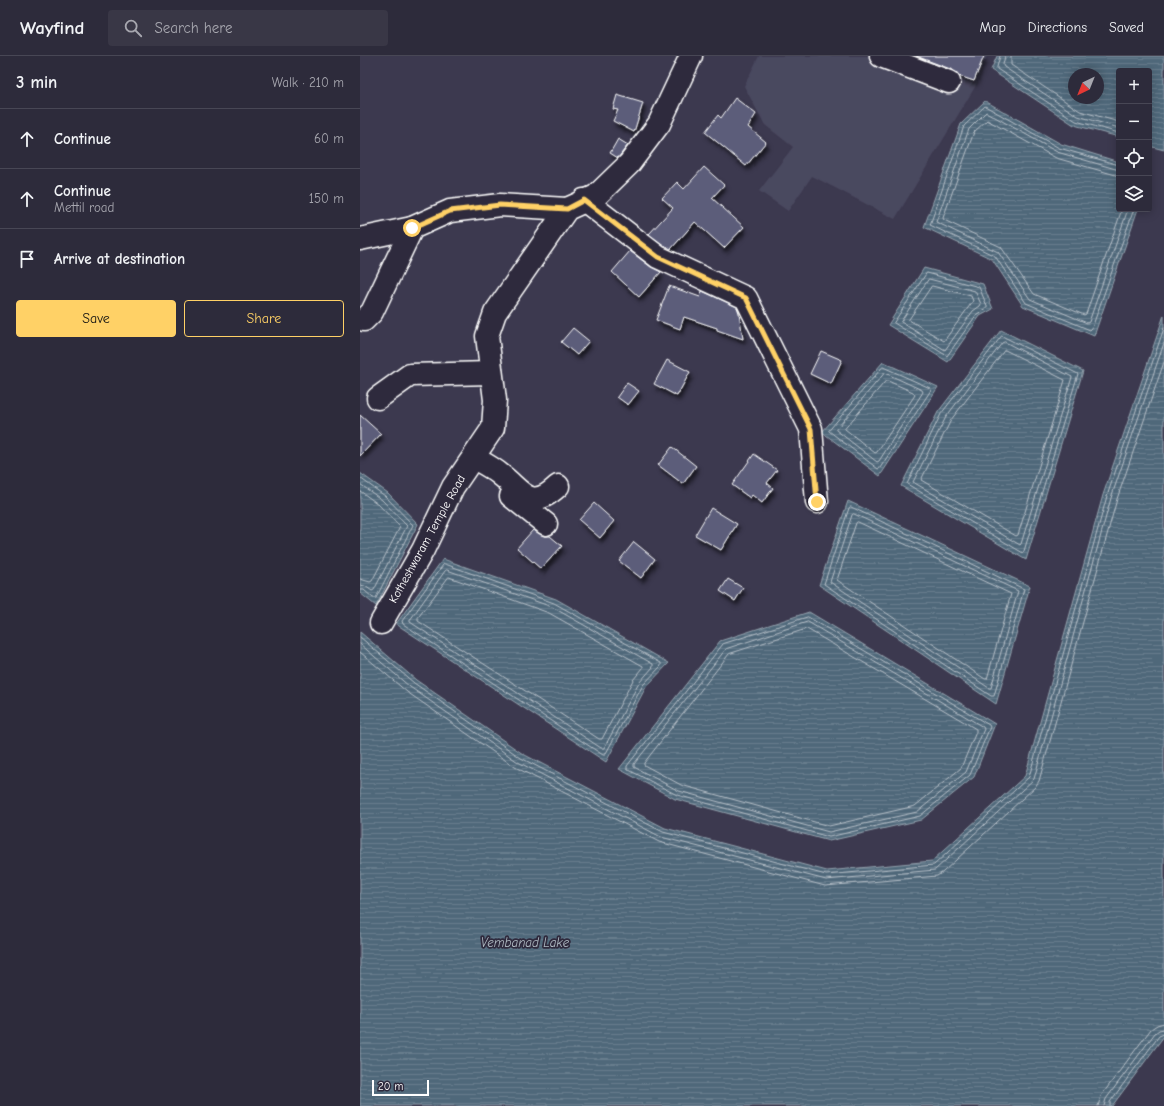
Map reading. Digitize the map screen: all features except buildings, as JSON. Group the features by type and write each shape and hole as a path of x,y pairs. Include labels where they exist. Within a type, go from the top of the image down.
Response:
{"street":[{"name":"Kotheshwaram Temple Road","path":"381,623 423,550 453,487 493,428 495,400 487,336 495,313 576,205 596,196 629,164 658,124 691,56"},
{"path":"881,56 950,82"},
{"path":"360,239 412,228 450,211 500,205 576,205 658,257 746,298 811,429 817,502"},
{"path":"364,320 372,312 412,228"},
{"path":"378,398 410,375 491,373"},
{"path":"472,461 501,475 520,492 533,499 548,496 558,486"},
{"path":"472,461 546,524"}],"shaded area":[{"path":"759,56 987,56 975,87 895,219 812,176 788,211 759,191 793,147 765,125 744,86"}],"water":[{"path":"997,56 1164,56 1164,150 1152,147 1152,68 1116,68 1116,136 1074,125 991,70"},
{"path":"985,101 1061,144 1116,161 1116,212 1137,212 1094,336 1023,306 992,259 924,227 961,124"},
{"path":"924,268 983,284 993,309 980,316 948,362 888,325"},
{"name":"Vembanad Lake","path":"1164,315 1164,1036 1112,1106 360,1106 360,632 416,680 523,754 665,828 827,871 932,861 1025,776 1103,495"},
{"path":"1001,330 1083,371 1026,560 901,486 938,412"},
{"path":"883,362 938,387 880,476 822,432"},
{"path":"360,473 388,493 418,524 376,606 360,593"},
{"path":"848,501 1030,586 996,704 819,585"},
{"path":"443,559 556,599 669,663 646,687 606,762 396,624"},
{"path":"809,612 995,724 974,777 921,820 829,841 675,799 619,769 720,641"}],"route":[{"path":"412,228 450,211 500,205 567,209 584,200 658,257 746,298 811,429 817,502"}]}
